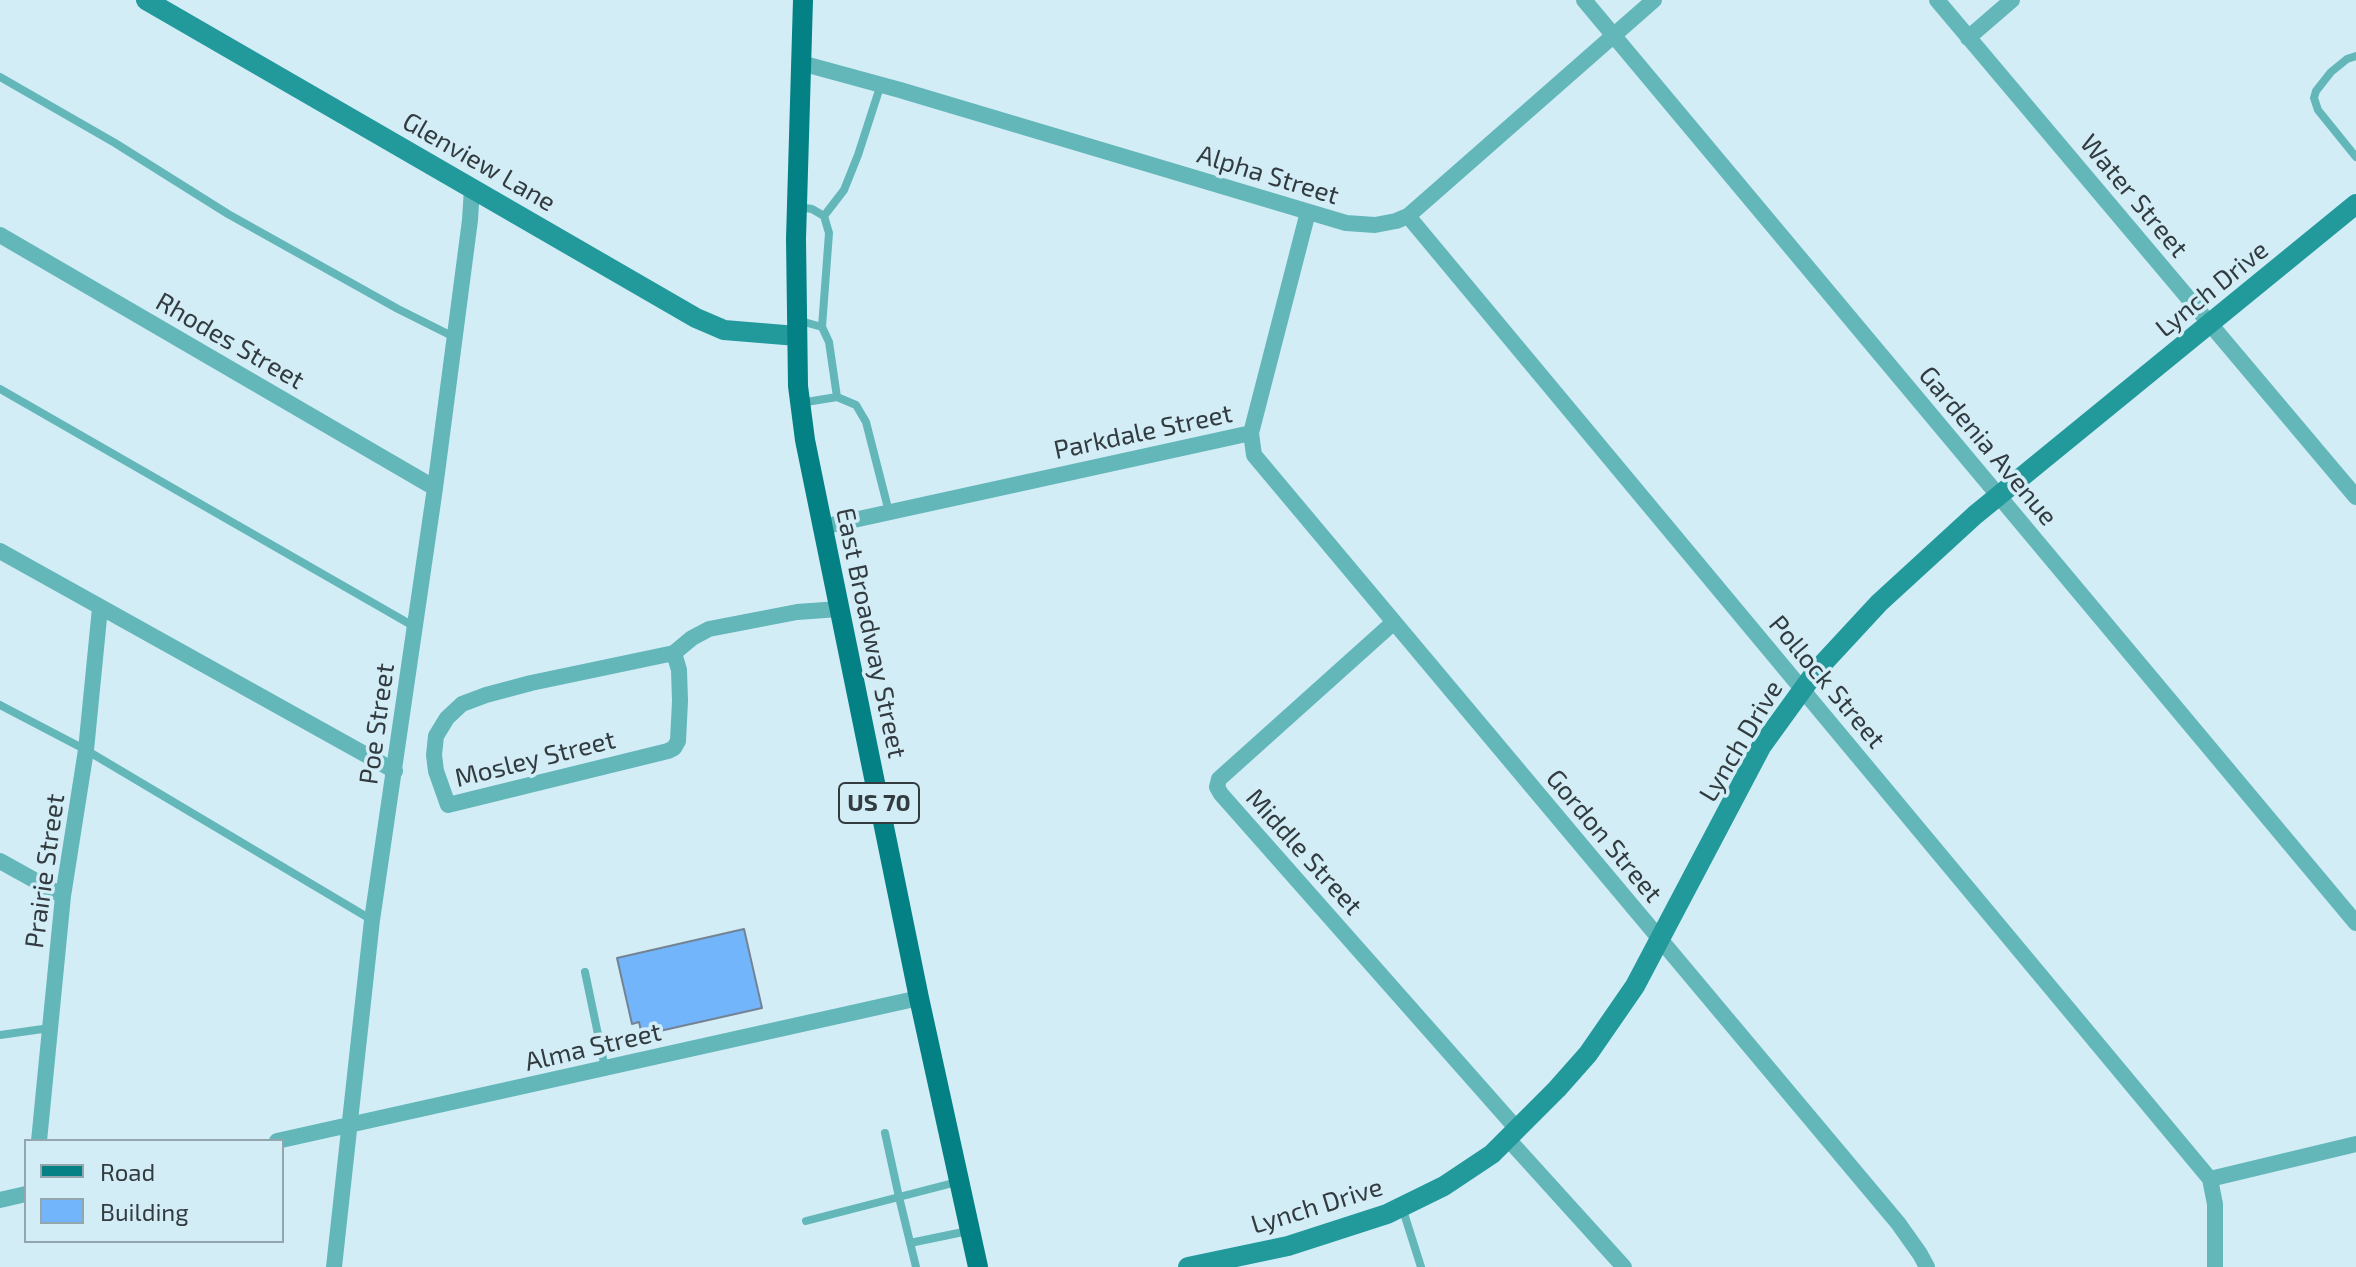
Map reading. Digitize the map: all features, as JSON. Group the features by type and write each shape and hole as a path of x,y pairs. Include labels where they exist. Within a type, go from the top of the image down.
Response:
{"main road":[{"name":"Glenview Lane","path":"146,0 696,318 724,330 797,328"},
{"name":"East Broadway Street","path":"803,0 797,328 805,440 919,998 978,1267"},
{"name":"Lynch Drive","path":"1188,1267 1234,1262 1387,1214 1444,1186 1492,1154 1588,1054 1635,986 1661,941 1761,747 1802,688 1879,603 1975,515 2356,204"}],"street":[{"name":"Gardenia Avenue","path":"1584,0 2356,923"},
{"name":"Alpha Street","path":"801,63 1361,225 1396,221 1408,216 1654,0"},
{"path":"1968,38 2012,0"},
{"name":"Water Street","path":"1939,1 2356,497"},
{"name":"Poe Street","path":"334,1267 372,920 435,488 472,188"},
{"name":"Parkdale Street","path":"822,527 1251,433 1308,212"},
{"name":"Pollock Street","path":"1408,216 2210,1179"},
{"name":"Rhodes Street","path":"0,235 435,488"},
{"name":"Gordon Street","path":"1251,433 1254,455 1898,1223 1927,1267"},
{"path":"0,551 395,771"},
{"name":"Prairie Street","path":"39,1139 63,896 86,750 100,608"},
{"name":"Mosley Street","path":"674,653 679,670 680,701 678,741 674,748 448,805 436,771 436,736 447,718 462,704 531,683 674,653 709,629 797,612 839,609"},
{"name":"Middle Street","path":"1394,622 1219,779 1217,787 1624,1267"},
{"path":"0,861 63,896"},
{"name":"Alma Street","path":"284,1139 919,998"},
{"path":"2215,1267 2215,1204 2210,1179 2356,1144"},
{"path":"0,1200 24,1194"}],"lane":[{"path":"2356,56 2331,72 2314,98 2318,110 2356,157"},
{"path":"0,77 115,143 228,214 455,338"},
{"path":"824,216 844,190 881,84"},
{"path":"797,206 824,216 829,233 822,327 829,342 837,397"},
{"path":"797,328 822,327"},
{"path":"0,389 415,627"},
{"path":"800,403 837,397 856,405 866,422 889,513"},
{"path":"0,705 86,750 372,920"},
{"path":"585,972 605,1069"},
{"path":"0,1035 50,1028"},
{"path":"885,1133 916,1267"},
{"path":"806,1221 959,1182"},
{"path":"1402,1207 1421,1267"},
{"path":"910,1243 970,1230"}],"building":[{"path":"744,929 762,1008 642,1035 639,1022 632,1024 617,958"}]}
